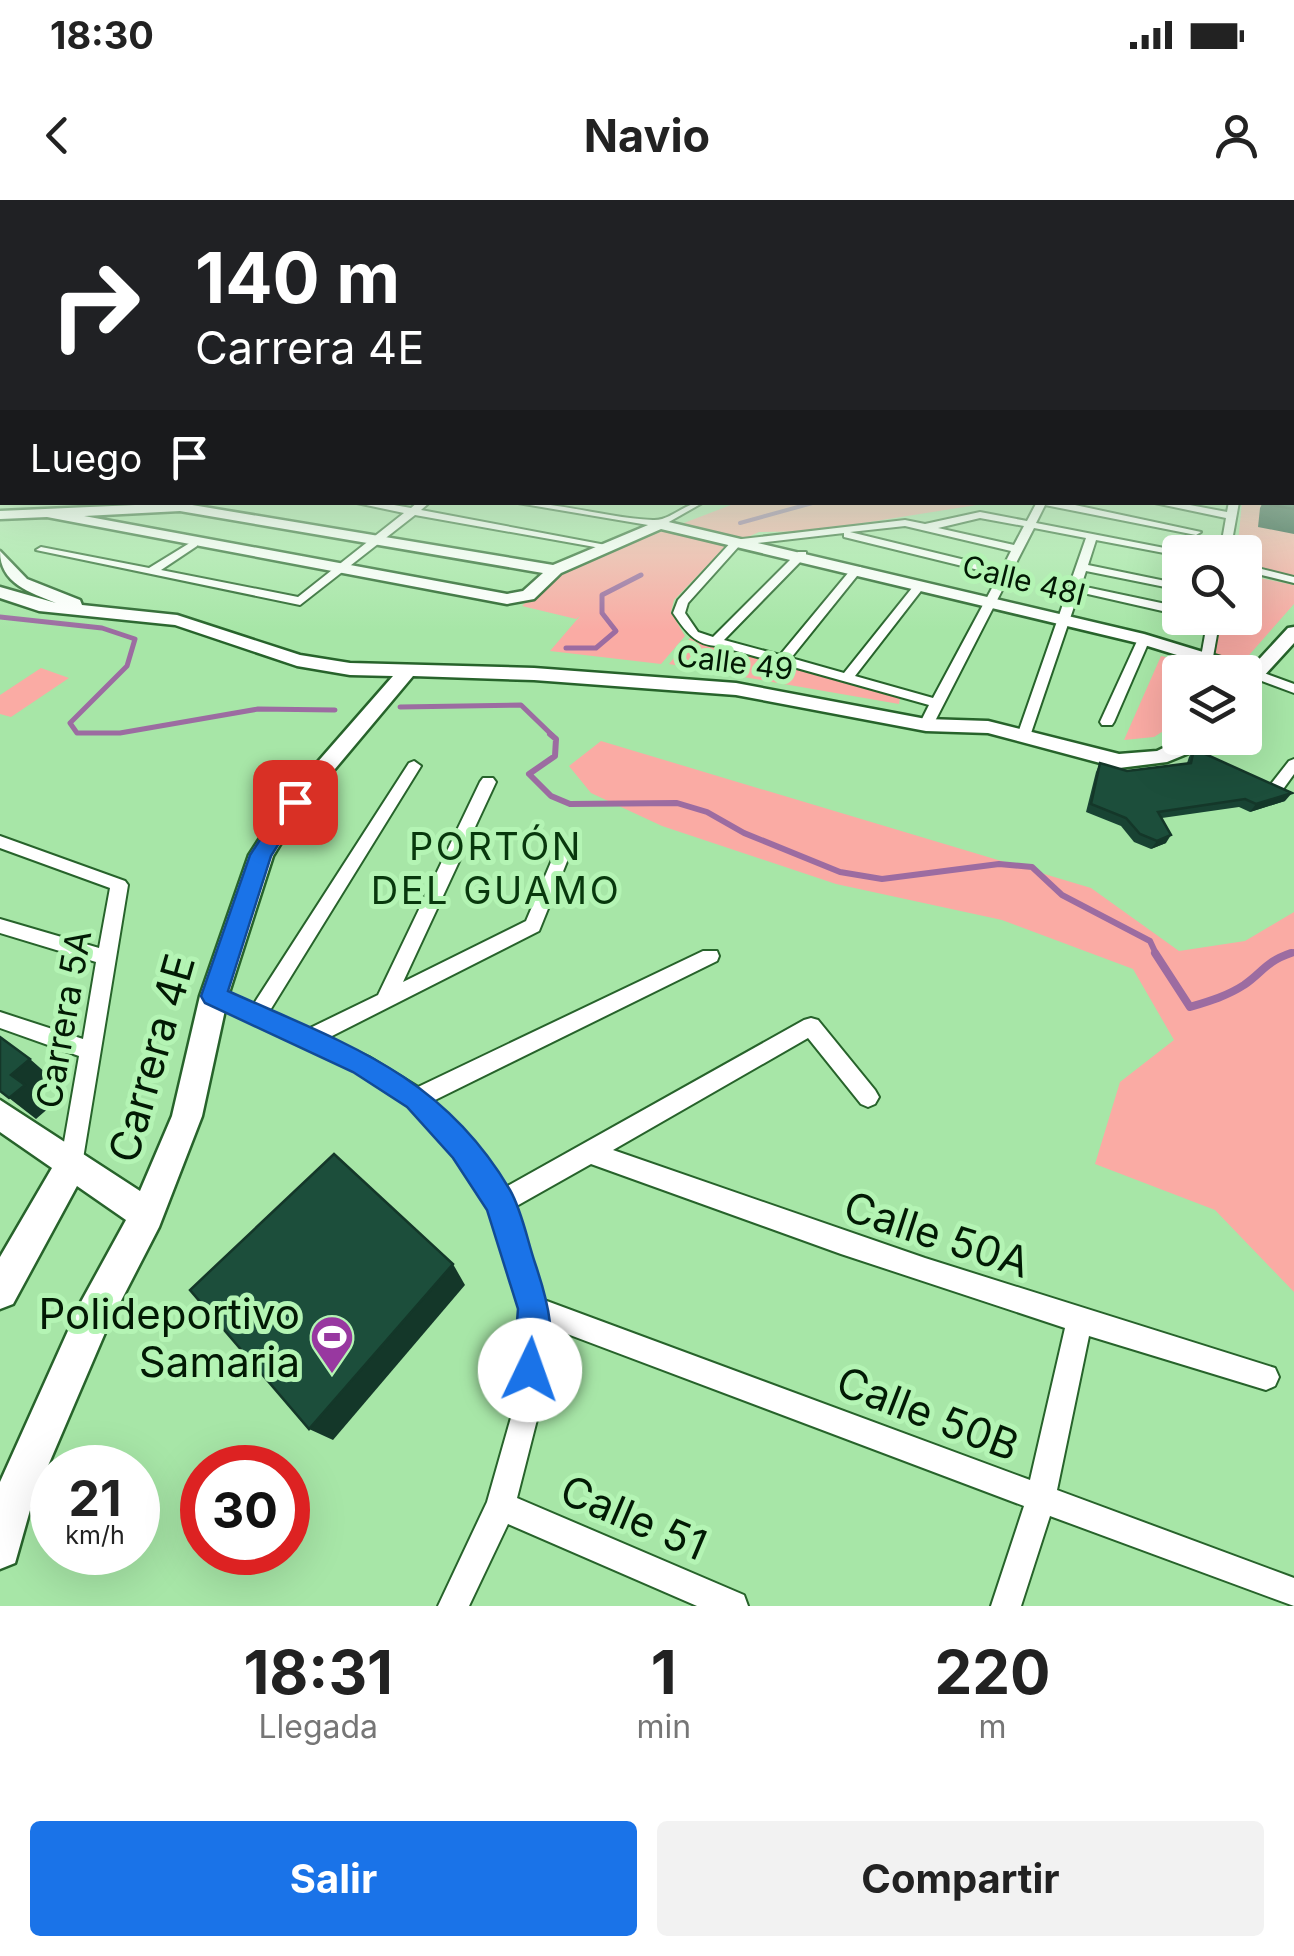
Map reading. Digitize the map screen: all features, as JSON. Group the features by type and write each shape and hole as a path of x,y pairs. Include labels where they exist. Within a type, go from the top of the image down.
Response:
{"street":[{"path":"52,514 94,507 184,505 555,570"},
{"path":"374,505 606,546"},
{"path":"41,550 300,601 420,505"},
{"path":"537,505 660,524"},
{"path":"3,508 34,508 193,544 342,566 495,599 518,598 555,570 696,505"},
{"path":"926,725 1040,505"},
{"path":"1057,505 1196,532"},
{"path":"1173,505 1232,516"},
{"path":"1228,535 1234,505"},
{"path":"1195,535 1196,509"},
{"path":"926,528 980,515 1162,550"},
{"path":"937,703 694,636 678,612 682,602 737,542 905,523 1018,549"},
{"name":"Calle 48I","path":"660,524 802,554 1197,655"},
{"path":"832,531 1006,573"},
{"path":"1024,736 1092,536"},
{"path":"150,572 193,544"},
{"path":"714,643 802,554"},
{"path":"0,556 21,582 82,608"},
{"path":"1081,566 1162,583"},
{"path":"782,661 857,569"},
{"path":"1262,572 1294,580"},
{"path":"847,678 920,585"},
{"path":"1075,588 1162,607"},
{"path":"0,592 39,606 82,608"},
{"name":"Calle 49","path":"82,608 177,620 297,660 404,674 534,674 736,689 926,725"},
{"path":"1262,666 1294,632"},
{"path":"1106,722 1144,639"},
{"name":"Carrera 4E","path":"0,1548 12,1502 79,1349 147,1215 187,1116 214,996 261,855 295,802 404,674"},
{"name":"Calle 48I","path":"1262,682 1294,689"},
{"path":"926,725 974,725 1089,755"},
{"path":"926,725 948,738 985,745 1138,760 1162,754"},
{"path":"1276,788 1294,764"},
{"path":"256,1016 414,766"},
{"path":"1258,780 1294,796"},
{"path":"388,995 488,782"},
{"name":"Carrera 5A","path":"0,842 118,885 71,1165"},
{"path":"308,1038 388,995 511,941 533,926 560,858"},
{"path":"0,926 106,958"},
{"path":"417,1098 710,956"},
{"path":"214,996 362,1064 417,1098 463,1148 500,1202 534,1309 529,1400 501,1506 454,1606"},
{"path":"0,1020 90,1051"},
{"path":"500,1202 812,1026 868,1097"},
{"path":"0,1114 147,1215"},
{"name":"Calle 50A","path":"588,1152 826,1240 1079,1322 1266,1377"},
{"path":"0,1291 71,1165"},
{"name":"Calle 50B","path":"534,1309 1294,1594"},
{"path":"1006,1606 1040,1501 1079,1322"},
{"name":"Calle 51","path":"501,1506 733,1606"}],"shaded area":[{"path":"731,505 976,505 813,531 759,532 724,548 674,600 671,612 685,636 661,664 550,651 580,616 576,619 522,606 559,571"},
{"path":"1242,505 1294,510 1294,577 1262,569 1262,535 1239,535"},
{"path":"1262,578 1294,585 1294,604 1249,655 1212,655 1216,635 1262,635"},
{"path":"690,638 900,697 899,704 669,664"},
{"path":"1162,656 1162,732 1154,737 1124,740"},
{"path":"41,668 69,678 11,717 0,714 0,695"},
{"path":"601,741 1091,888 1179,951 1245,941 1294,912 1294,1292 1215,1210 1095,1164 1120,1082 1174,1040 1133,969 1002,920 836,884 662,826 591,793 569,766"}],"building":[{"path":"1193,755 1207,755 1292,793 1256,804 1245,799 1158,812 1171,835 1157,841 1140,834 1126,818 1091,804 1100,763 1127,771 1191,763"},
{"path":"0,1037 30,1059 11,1075 25,1085 9,1098 0,1091"},
{"name":"Polideportivo Samaria","path":"334,1154 453,1264 309,1429 190,1290"}],"waterway":[{"path":"740,523 805,505"},
{"path":"566,648 596,648 616,631 602,613 602,595 641,575"},
{"path":"0,617 102,628 135,639 127,666 70,723 77,733 120,733 258,709 335,710"},
{"path":"400,707 521,705 553,736"},
{"path":"550,734 556,739 555,756 529,774 551,796 570,804 677,803 707,812 744,833 840,872 882,879 999,864 1032,867 1062,895 1150,941 1157,956"},
{"path":"1284,956 1294,952"},
{"path":"1155,953 1190,1007 1238,989 1291,953"}],"place":[{"name":"Polideportivo Samaria","path":"332,1375"}],"district":[{"name":"PORTÓN DEL GUAMO","path":"496,868"}],"route":[{"path":"295,802 261,855 236,918 214,996 362,1064 417,1098 463,1148 500,1202 534,1309 530,1370"}]}
